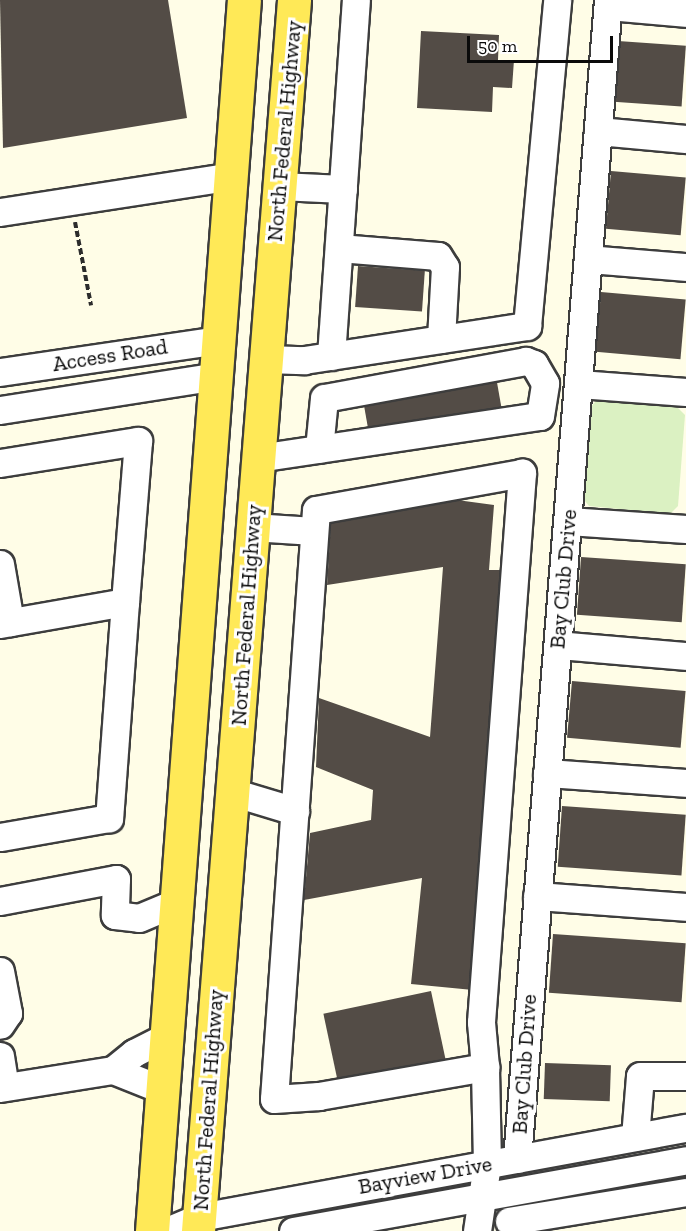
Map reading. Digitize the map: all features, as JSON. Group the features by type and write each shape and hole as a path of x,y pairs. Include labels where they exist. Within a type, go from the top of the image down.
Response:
{"main road":[{"name":"North Federal Highway","path":"152,1231 223,306 244,0"},
{"name":"North Federal Highway","path":"199,1224 294,0"},
{"path":"223,306 239,345 247,352 266,359"},
{"path":"220,340 244,370 262,412"},
{"path":"190,735 207,780 232,792"}],"street":[{"path":"266,359 331,356 527,326 557,0"},
{"path":"331,356 343,189 361,1"},
{"path":"608,3 686,13"},
{"name":"Bay Club Drive","path":"517,1159 608,3"},
{"path":"598,131 686,139"},
{"path":"0,212 232,176"},
{"path":"279,186 343,189"},
{"path":"339,248 438,256 445,267 441,339"},
{"path":"588,259 686,267"},
{"name":"Access Road","path":"0,372 195,341 220,340"},
{"path":"258,458 319,449 540,416 545,383 534,364 526,361 324,398 319,449"},
{"name":"Access Road","path":"0,410 217,376"},
{"path":"579,384 686,392"},
{"path":"0,463 138,441 109,818 0,837"},
{"path":"477,1231 487,1164 485,1067 482,1022 522,473 316,510 274,1099 319,1096 485,1067"},
{"path":"568,521 686,529"},
{"path":"252,527 314,531"},
{"path":"0,564 5,623 125,602"},
{"path":"558,645 686,656"},
{"path":"547,773 686,783"},
{"path":"232,792 295,811"},
{"path":"0,901 116,879 115,915 139,918 177,902"},
{"path":"537,896 686,907"},
{"path":"0,1025 8,1013 1,982"},
{"path":"0,1056 2,1087 113,1070 167,1036"},
{"path":"113,1070 163,1090"},
{"path":"635,1137 640,1076 686,1076"},
{"name":"Bayview Drive","path":"167,1231 487,1164 686,1128"},
{"name":"Bayview Drive","path":"293,1231 686,1160"},
{"path":"509,1221 686,1192"}],"path":[{"path":"77,212 75,224 91,305"}],"green space":[{"path":"596,401 675,405 685,415 678,506 670,514 589,506 580,495 589,409"}],"building":[{"path":"0,0 168,0 187,118 3,148"},
{"path":"421,31 499,35 498,60 514,60 512,88 493,87 492,112 417,108"},
{"path":"618,41 686,46 682,107 614,102"},
{"path":"611,171 686,178 681,235 606,229"},
{"path":"358,266 425,271 422,312 355,307"},
{"path":"601,292 686,299 680,359 596,352"},
{"path":"495,371 502,409 369,433 362,394"},
{"path":"457,500 494,505 489,570 503,570 473,990 411,984 422,878 304,900 310,833 371,820 373,790 316,767 319,698 430,737 443,567 327,585 331,522"},
{"path":"581,557 686,564 682,622 577,615"},
{"path":"572,681 686,691 681,748 567,738"},
{"path":"562,806 686,815 681,876 558,867"},
{"path":"553,934 686,943 682,1002 549,993"},
{"path":"431,991 447,1064 339,1087 323,1014"},
{"path":"545,1063 611,1065 610,1101 544,1099"}]}
